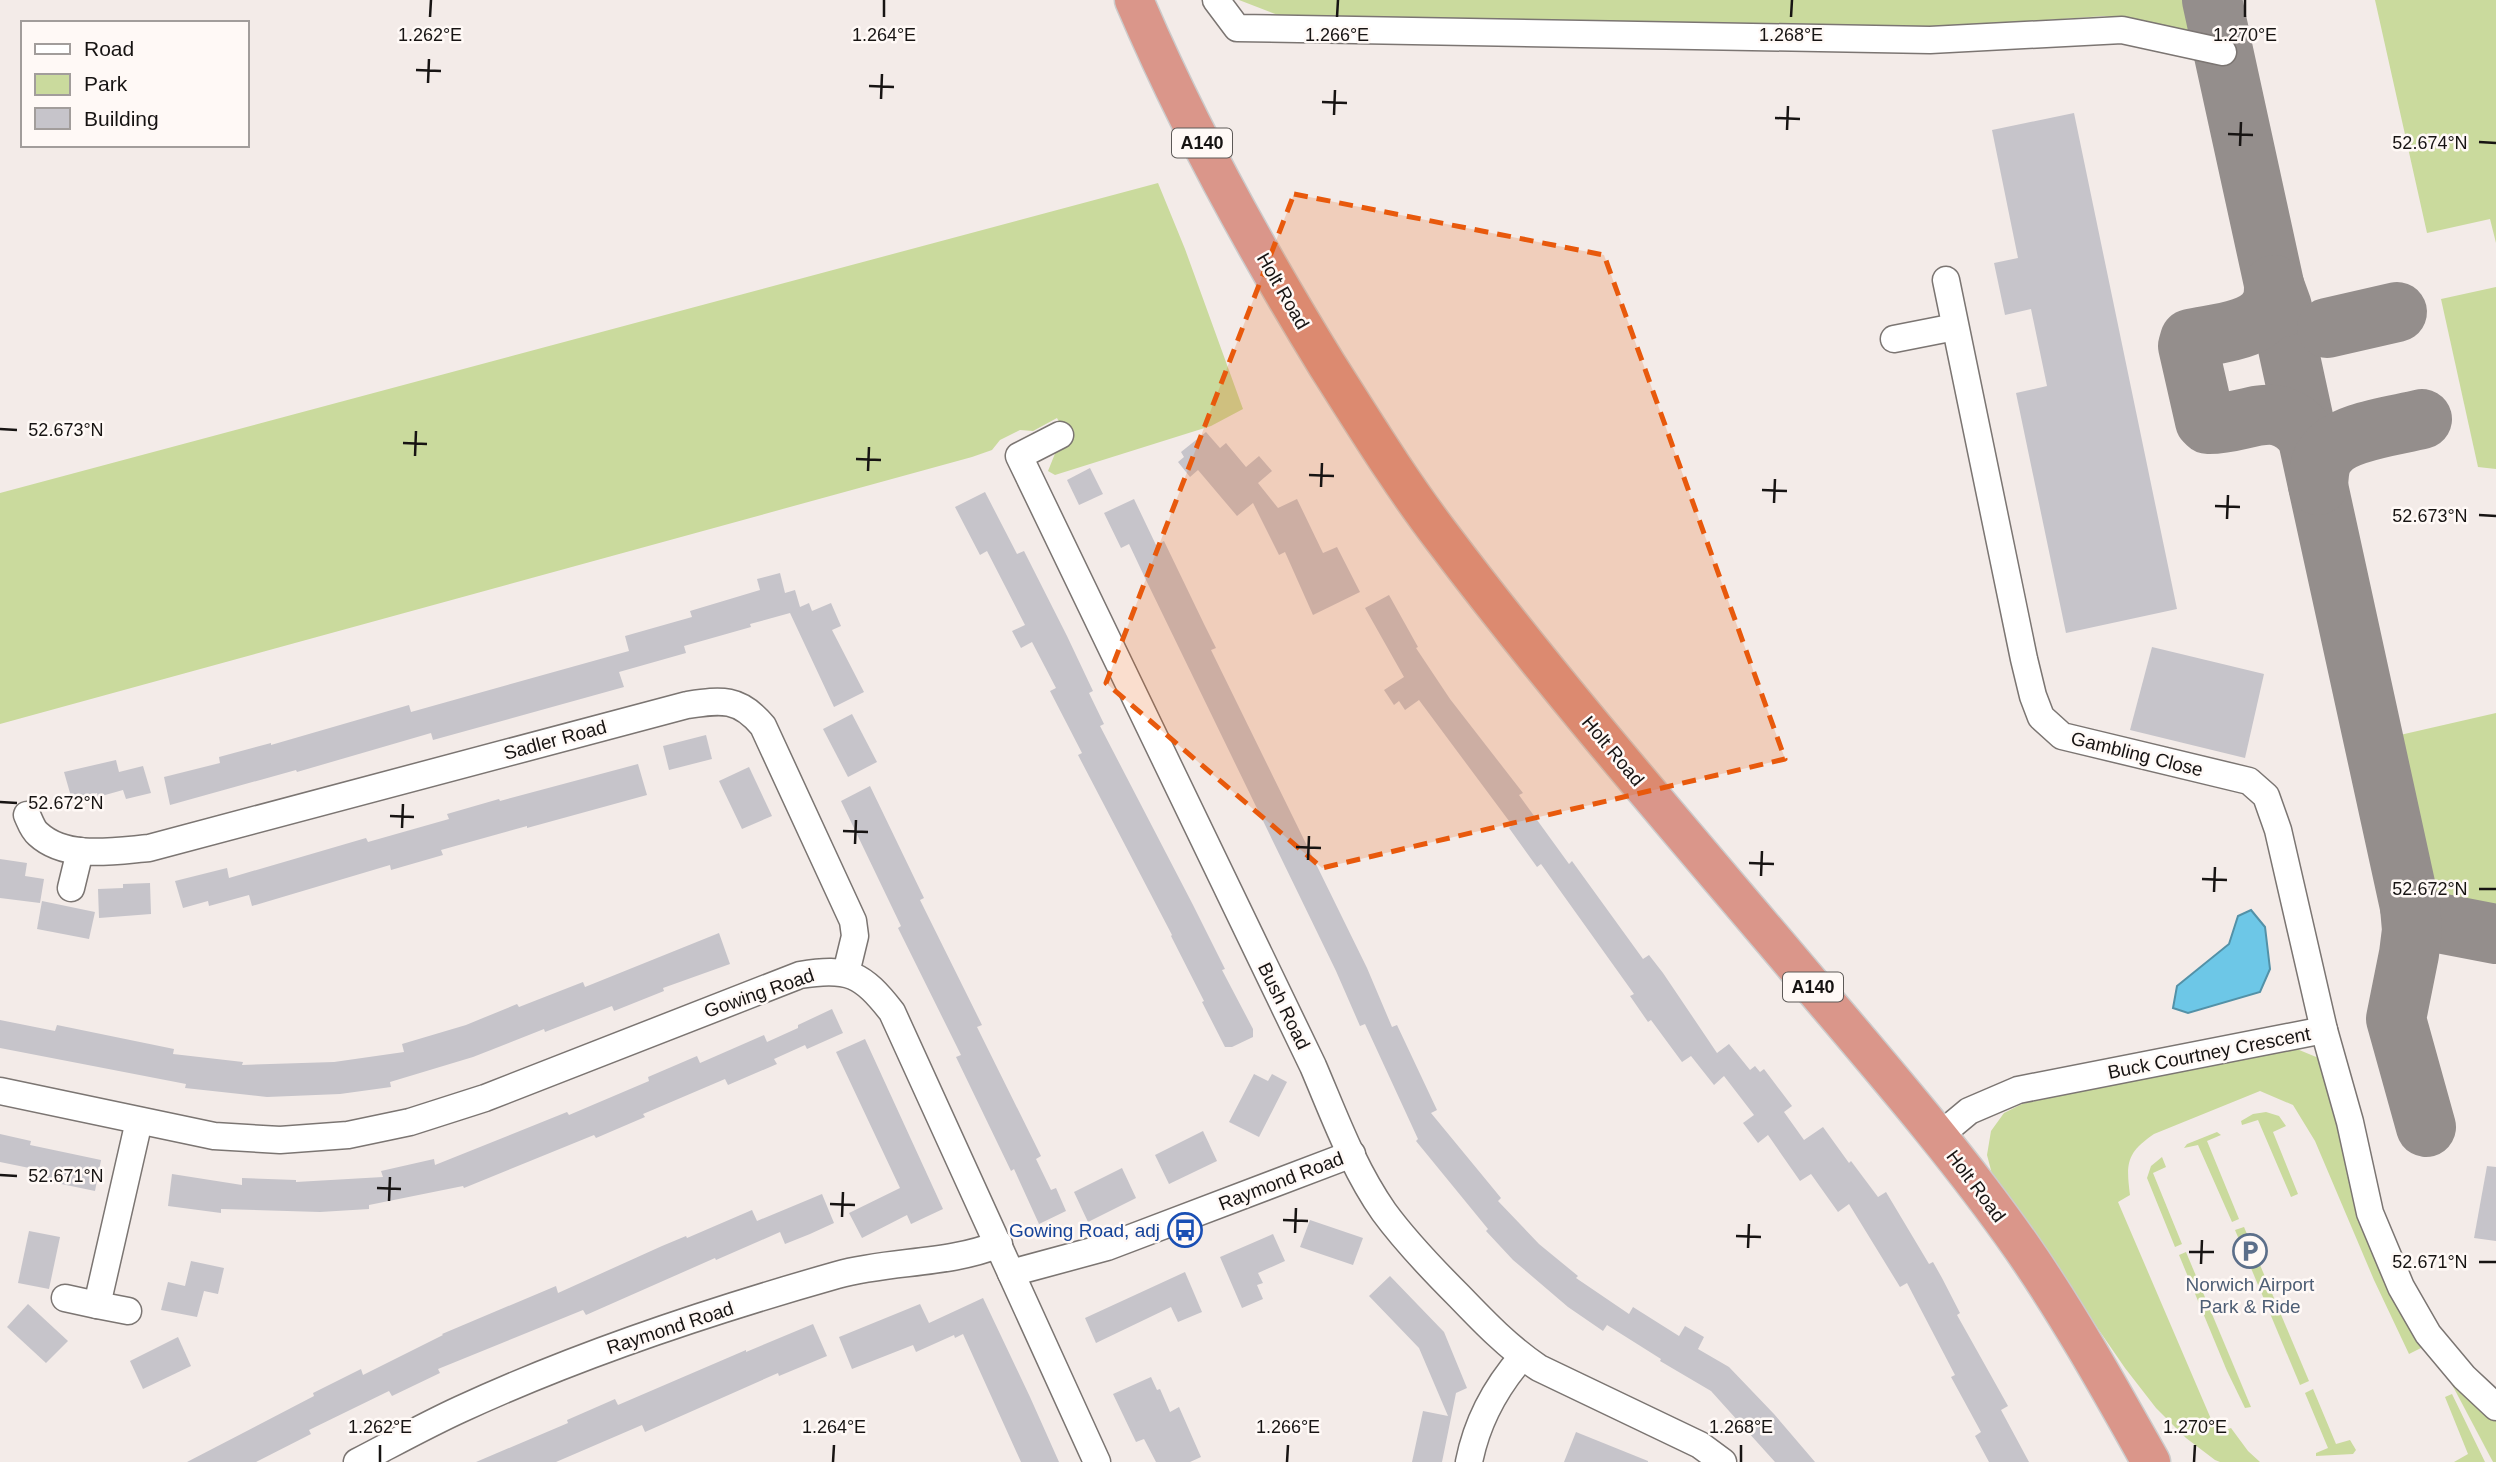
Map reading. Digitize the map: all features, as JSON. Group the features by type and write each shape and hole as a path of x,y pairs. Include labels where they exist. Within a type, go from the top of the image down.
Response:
{"highway":[{"name":"Holt Road","path":"1134,0 1204,148 1276,282 1368,431 1411,494 1569,698 1939,1136 2022,1248 2098,1367 2151,1462"}],"street":[{"path":"1216,0 1237,28 1930,40 2122,30 2223,52"},
{"name":"Gambling Close","path":"1946,280 2027,669 2041,717 2062,736 2249,781 2266,796 2278,830 2323,1030"},
{"path":"1894,339 1955,327"},
{"name":"Bush Road","path":"1060,435 1019,456 1313,1066 1352,1154 1383,1211 1432,1268 1522,1357 1539,1368 1700,1445 1723,1462"},
{"name":"Sadler Road","path":"27,815 37,833 55,845 80,851 149,848 687,705 718,700 736,704 752,713 763,726 853,921 855,936 846,973"},
{"path":"71,888 80,851"},
{"name":"Gowing Road","path":"0,1091 214,1136 281,1140 348,1135 398,1125 485,1098 800,975 828,971 846,973"},
{"path":"846,973 864,980 892,1012 1097,1462"},
{"name":"Buck Courtney Crescent","path":"1939,1136 1969,1111 2018,1090 2323,1030 2350,1122 2370,1213 2401,1287 2428,1334 2464,1377 2496,1408"},
{"path":"97,1305 139,1121"},
{"name":"Raymond Road","path":"1011,1273 1107,1247 1352,1154"},
{"name":"Raymond Road","path":"357,1462 461,1409 583,1357 841,1274 975,1254 999,1244"},
{"path":"65,1298 128,1311"},
{"path":"1469,1462 1484,1412 1501,1381 1522,1357"}],"highlighted area":[{"path":"1294,194 1604,255 1785,759 1322,868 1106,683"}],"green space":[{"path":"1239,0 2193,0 2200,34 2139,20 2104,16 1945,27 1291,20"},
{"path":"2375,0 2496,0 2496,243 2490,219 2427,233"},
{"path":"1158,183 1243,409 1211,426 1055,475 1048,471 1056,451 1070,443 1057,418 1033,431 1020,430 1000,440 992,450 972,457 0,724 0,493"},
{"path":"2496,287 2496,469 2478,467 2441,299"},
{"path":"2496,713 2496,920 2453,911 2432,896 2400,735"},
{"path":"2292,1047 2321,1059 2328,1076 2347,1174 2365,1232 2425,1346 2409,1354 2374,1280 2315,1141 2293,1105 2260,1091 2154,1134 2133,1153 2128,1167 2130,1195 2118,1202 2217,1433 2231,1428 2260,1462 2220,1462 2186,1438 2156,1408 2125,1368 1992,1174 1987,1155 1991,1131 2004,1113 2022,1104 2276,1048"},
{"path":"2266,1112 2279,1116 2286,1126 2273,1132 2298,1194 2291,1197 2258,1120 2242,1125 2241,1121 2253,1114"},
{"path":"2217,1132 2221,1135 2207,1141 2239,1219 2232,1222 2198,1145 2184,1148 2187,1144"},
{"path":"2162,1157 2166,1167 2153,1173 2182,1244 2175,1247 2147,1178 2151,1166"},
{"path":"2244,1227 2309,1381 2300,1385 2235,1230"},
{"path":"2186,1252 2251,1407 2245,1408 2227,1371 2179,1255"},
{"path":"2439,1360 2496,1415 2496,1462 2493,1462"},
{"path":"2313,1389 2336,1444 2350,1440 2356,1450 2353,1454 2316,1456 2316,1453 2328,1448 2305,1393"},
{"path":"2452,1394 2485,1462 2454,1462 2468,1454 2445,1397"}],"water":[{"path":"2251,910 2265,927 2270,969 2260,992 2188,1013 2173,1008 2177,986 2229,944 2238,916"}],"building":[{"path":"2074,113 2177,609 2066,633 2016,393 2047,386 2031,309 2005,315 1994,263 2018,258 1992,130"},
{"path":"1206,432 1220,448 1226,443 1246,467 1259,456 1272,471 1258,483 1278,508 1297,499 1323,553 1337,547 1360,592 1313,615 1285,552 1279,555 1253,503 1237,516 1198,470 1190,477 1178,462 1184,457 1181,452"},
{"path":"1090,468 1103,494 1079,505 1067,480"},
{"path":"985,492 1017,554 1024,551 1067,636 1093,691 1089,693 1104,724 1100,726 1193,905 1225,969 1222,970 1253,1029 1253,1037 1232,1047 1225,1047 1172,935 1078,755 1082,753 1050,691 1056,688 1032,642 1021,648 1012,631 1025,625 987,551 980,555 955,507"},
{"path":"1134,499 1156,545 1164,541 1216,648 1211,650 1367,968 1392,1027 1397,1025 1437,1110 1431,1113 1501,1198 1498,1201 1539,1244 1578,1276 1576,1278 1629,1314 1633,1307 1679,1336 1685,1326 1704,1337 1698,1349 1729,1367 1815,1462 1775,1462 1711,1391 1607,1325 1603,1331 1568,1307 1513,1260 1486,1231 1488,1229 1416,1141 1418,1139 1365,1024 1360,1026 1336,971 1129,544 1121,548 1104,513"},
{"path":"780,573 785,593 795,590 800,607 809,603 812,611 831,603 841,626 832,630 864,692 834,707 790,613 684,646 686,653 619,672 624,687 433,740 431,733 170,805 164,777 220,763 219,757 271,745 409,705 411,712 629,651 625,636 692,617 690,611 760,590 757,579"},
{"path":"1389,595 1418,647 1416,648 1450,699 1523,793 1519,795 1569,864 1572,861 1643,959 1649,955 1663,973 1717,1053 1729,1044 1750,1070 1755,1066 1760,1072 1764,1069 1792,1106 1784,1112 1804,1140 1823,1127 1878,1197 1886,1192 1929,1264 1933,1262 1942,1278 1960,1313 1957,1315 2008,1406 2001,1410 2029,1462 1989,1462 1975,1436 1981,1432 1951,1377 1955,1375 1907,1283 1900,1287 1849,1204 1838,1212 1811,1174 1800,1181 1768,1135 1758,1143 1743,1123 1754,1115 1724,1076 1714,1085 1691,1056 1682,1062 1651,1020 1648,1022 1630,996 1634,994 1541,864 1537,867 1509,828 1512,825 1419,700 1405,710 1399,701 1394,705 1384,690 1404,677 1365,608"},
{"path":"2152,647 2264,674 2245,758 2130,730"},
{"path":"852,714 877,762 848,777 823,729"},
{"path":"706,735 712,759 669,770 663,746"},
{"path":"116,760 119,772 143,766 151,793 126,799 123,790 72,800 64,772"},
{"path":"638,764 647,795 441,850 443,855 391,870 390,865 252,906 249,895 209,906 208,901 183,908 175,881 227,868 229,878 366,838 368,842 449,819 447,814 499,799 500,801"},
{"path":"749,767 772,816 742,829 719,781"},
{"path":"870,786 924,898 920,900 982,1025 977,1027 1041,1156 1036,1159 1051,1190 1056,1188 1066,1211 1039,1224 956,1057 961,1055 898,928 901,926 841,801"},
{"path":"0,859 27,863 25,876 44,879 40,903 0,898"},
{"path":"150,883 151,914 99,918 98,889 123,888 123,884"},
{"path":"42,901 95,912 89,939 37,929"},
{"path":"719,933 730,964 663,988 664,991 614,1011 612,1006 473,1057 390,1082 391,1087 340,1094 267,1097 185,1088 186,1084 0,1048 0,1020 55,1031 57,1025 174,1049 173,1054 243,1062 242,1065 334,1062 404,1052 402,1044 466,1025 517,1004 519,1007 583,982 585,987"},
{"path":"832,1009 843,1033 807,1049 805,1045 774,1059 777,1064 728,1085 725,1079 643,1114 645,1117 596,1138 594,1135 464,1188 463,1186 369,1205 369,1209 320,1212 221,1209 221,1213 168,1206 172,1174 242,1185 242,1178 296,1182 383,1177 381,1171 434,1159 435,1165 567,1112 569,1115 649,1081 648,1077 697,1056 700,1063 764,1035 767,1042"},
{"path":"865,1039 943,1209 911,1224 907,1215 862,1238 849,1213 900,1188 836,1052"},
{"path":"1254,1074 1268,1081 1272,1074 1287,1082 1259,1137 1229,1122"},
{"path":"1203,1131 1217,1161 1169,1184 1155,1155"},
{"path":"0,1134 31,1141 30,1145 101,1160 95,1191 42,1180 44,1171 0,1162"},
{"path":"2487,1166 2496,1167 2496,1241 2474,1238"},
{"path":"1122,1168 1136,1198 1088,1222 1074,1192"},
{"path":"822,1194 834,1223 810,1234 785,1244 780,1232 586,1315 583,1310 438,1369 440,1373 392,1396 389,1391 309,1430 311,1434 256,1462 187,1462 314,1396 313,1393 361,1369 363,1375 442,1334 556,1286 558,1293 662,1246 752,1210 757,1221"},
{"path":"1310,1220 1363,1238 1353,1265 1300,1247"},
{"path":"29,1231 60,1237 49,1289 18,1283"},
{"path":"1273,1234 1285,1261 1258,1273 1263,1283 1257,1285 1263,1299 1242,1308 1220,1257"},
{"path":"191,1261 224,1268 218,1294 204,1291 197,1317 161,1310 168,1282 185,1286"},
{"path":"1185,1272 1202,1312 1178,1322 1171,1307 1096,1343 1085,1318"},
{"path":"1390,1276 1444,1332 1467,1388 1456,1393 1442,1462 1412,1462 1423,1411 1448,1416 1419,1348 1369,1296"},
{"path":"983,1298 1059,1462 1021,1462 963,1334 955,1338 954,1335 916,1352 913,1345 852,1369 839,1337 920,1304 929,1323"},
{"path":"28,1304 68,1341 46,1363 7,1327"},
{"path":"813,1324 827,1356 779,1376 778,1373 645,1432 642,1425 556,1462 476,1462 568,1423 567,1420 615,1399 618,1405"},
{"path":"178,1337 191,1366 143,1389 130,1361"},
{"path":"1151,1377 1157,1390 1160,1389 1170,1412 1179,1407 1201,1457 1190,1462 1156,1462 1144,1439 1136,1442 1113,1394"},
{"path":"1576,1432 1648,1461 1648,1462 1564,1462"}],"taxiway":[{"path":"2212,0 2410,907 2423,920 2496,934"},
{"path":"2282,307 2274,285 2272,302 2259,320 2237,330 2190,339 2188,346 2205,421 2208,424 2272,415 2284,417 2307,436"},
{"path":"2327,328 2397,312"},
{"path":"2318,485 2322,461 2334,446 2356,435 2422,419"},
{"path":"2410,907 2412,930 2396,1019 2426,1127"}],"place":[{"name":"Gowing Road, adj","path":"1185,1230"},
{"name":"Norwich Airport Park & Ride","path":"2250,1251"}]}
